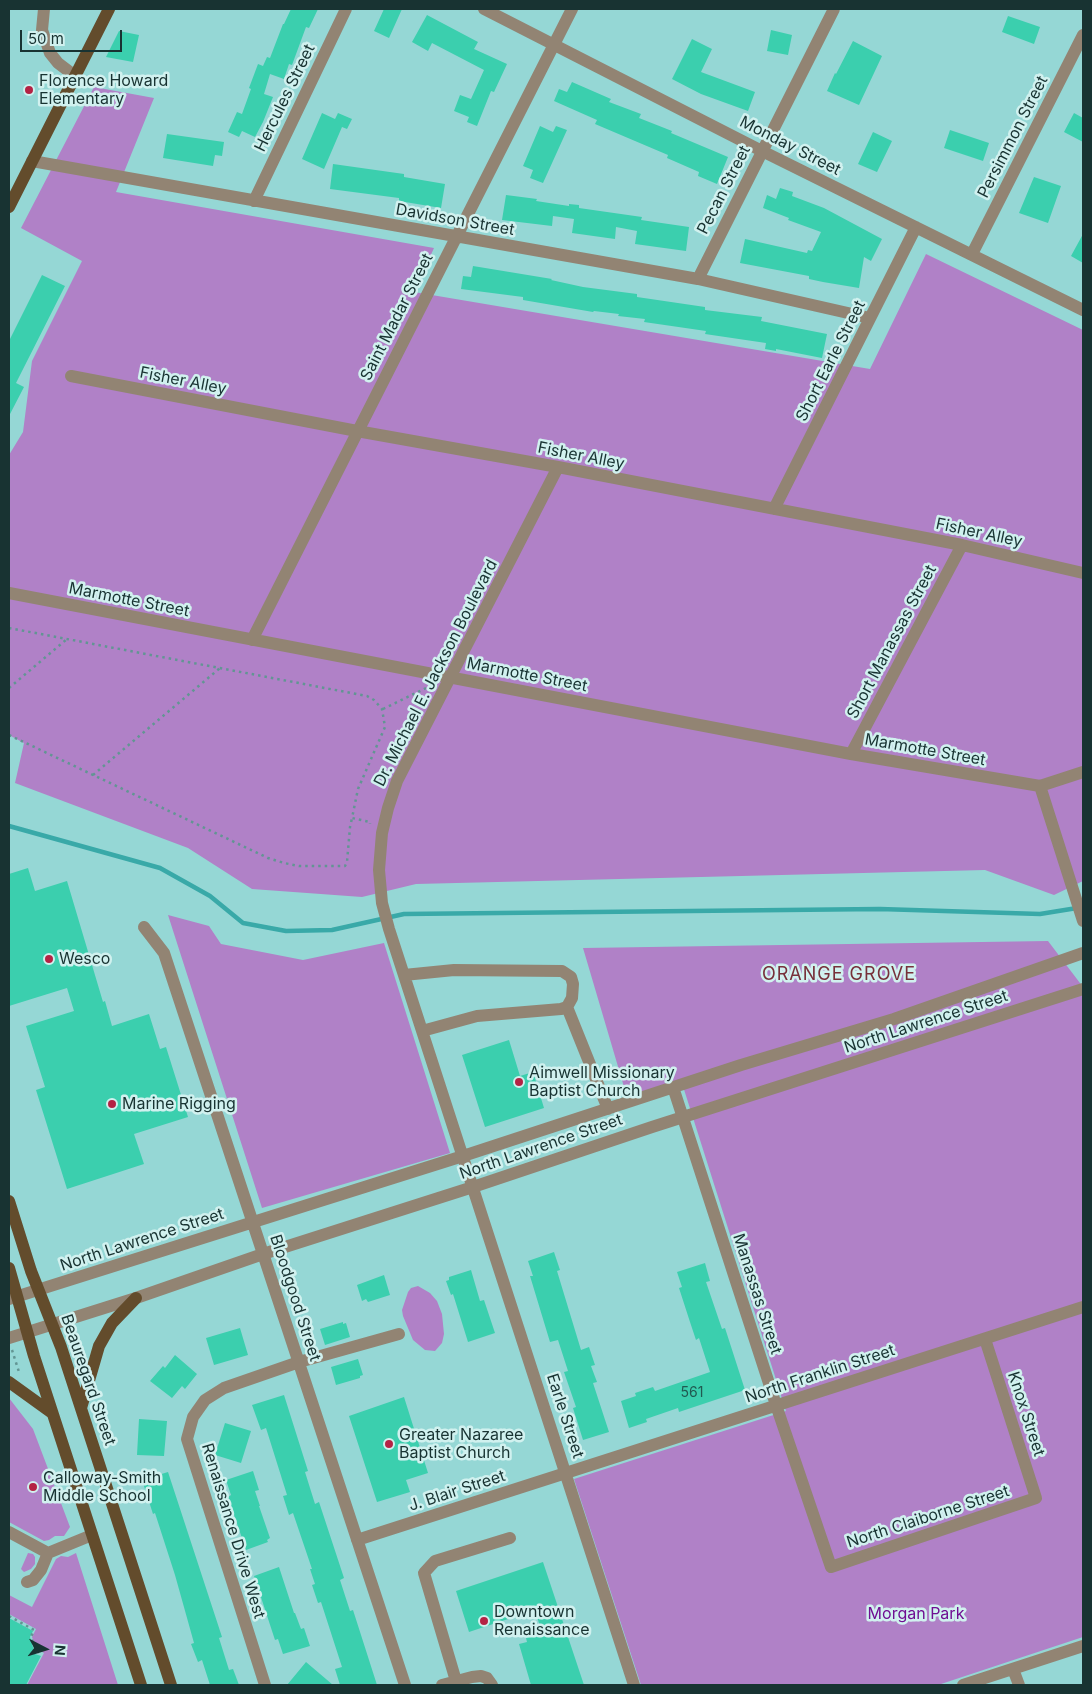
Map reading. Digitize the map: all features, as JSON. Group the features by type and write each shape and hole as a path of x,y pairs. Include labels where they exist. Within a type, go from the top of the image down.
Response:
{"main road":[{"path":"9,207 108,9"},
{"name":"Beauregard Street","path":"9,1201 31,1272 62,1347 171,1685"},
{"path":"9,1268 13,1297 27,1332 141,1685"},
{"path":"81,1408 99,1346 112,1323 136,1298"},
{"path":"15,1380 23,1391 52,1413"}],"street":[{"path":"44,9 42,30 50,53 58,63 75,76"},
{"name":"Hercules Street","path":"254,201 346,9"},
{"name":"Monday Street","path":"484,9 762,151 1083,310"},
{"name":"Saint Madar Street","path":"252,640 572,9"},
{"name":"Pecan Street","path":"698,279 834,9"},
{"name":"Persimmon Street","path":"972,254 1083,35"},
{"name":"Davidson Street","path":"32,161 698,279 870,318"},
{"name":"Short Earle Street","path":"774,509 916,227"},
{"name":"Fisher Alley","path":"71,376 357,432 558,467 962,545 1083,573"},
{"name":"Dr. Michael E. Jackson Boulevard","path":"404,975 382,903 378,870 382,833 388,808 397,781 558,467"},
{"name":"Short Manassas Street","path":"851,754 962,545"},
{"name":"Marmotte Street","path":"9,594 851,754 1040,786"},
{"path":"1083,772 1040,786 1083,920"},
{"name":"Bloodgood Street","path":"144,927 164,953 405,1685"},
{"name":"North Lawrence Street","path":"13,1297 463,1156 673,1087 894,1019 1083,953"},
{"path":"422,1031 477,1016 567,1007 572,998 573,984 571,977 562,971 454,970 404,975 422,1031 463,1156"},
{"name":"North Lawrence Street","path":"10,1344 27,1332 1083,988"},
{"path":"567,1007 608,1109"},
{"name":"Manassas Street","path":"673,1087 830,1567"},
{"name":"Earle Street","path":"463,1156 634,1685"},
{"name":"North Franklin Street","path":"567,1474 1083,1307"},
{"name":"Renaissance Drive West","path":"265,1685 187,1440 193,1417 205,1400 224,1388 299,1362 399,1334"},
{"name":"Knox Street","path":"985,1339 1036,1498"},
{"name":"J. Blair Street","path":"357,1540 567,1474"},
{"name":"North Claiborne Street","path":"830,1567 1036,1498"},
{"path":"9,1532 48,1554"},
{"path":"27,1582 33,1580 41,1570 48,1554 92,1535"},
{"path":"456,1681 424,1574 435,1561 510,1538"},
{"path":"963,1685 1083,1646"},
{"path":"1014,1669 1019,1685"},
{"path":"442,1685 481,1676 487,1678 492,1685"}],"path":[{"path":"9,628 360,693 374,700 382,709 385,727 358,789 350,827 345,866 299,866 268,858 9,735"},
{"path":"9,688 67,639"},
{"path":"93,775 220,668"},
{"path":"382,709 426,688"},
{"path":"352,818 370,822 370,830"},
{"path":"74,1329 85,1361"},
{"path":"10,1344 16,1362 15,1380"},
{"path":"16,1362 20,1360"},
{"path":"9,1616 34,1630 31,1637 36,1651 42,1654"}],"green space":[{"path":"94,87 154,98 116,192 434,248 414,292 870,369 926,254 1083,330 1083,881 1054,895 985,870 416,884 362,897 252,889 188,848 15,783 24,743 9,735 9,455 23,432 32,361 82,261 21,228"},
{"path":"168,915 209,926 221,944 303,960 384,943 450,1153 262,1208"},
{"name":"Morgan Park","path":"1048,941 1083,987 1083,1637 938,1685 641,1685 574,1479 786,1411 681,1080 627,1097 583,948"},
{"path":"418,1286 430,1293 437,1301 442,1314 444,1334 442,1343 435,1351 425,1350 413,1340 403,1316 402,1310 408,1292 411,1288"},
{"path":"9,1398 33,1429 70,1527 64,1536 55,1536 44,1541 9,1522"},
{"path":"28,1553 33,1554 35,1557 35,1564 31,1569 24,1572 21,1569"},
{"path":"76,1553 118,1685 27,1685 44,1653 36,1649 32,1637 36,1629 9,1614 9,1595 32,1607 56,1559 61,1556 68,1557"}],"building":[{"path":"291,9 318,9 309,28 306,27 292,65 289,64 284,79 270,74 264,94 273,97 255,137 242,131 239,137 228,132 237,112 242,114 258,64 263,66 267,57 270,58"},
{"path":"384,9 402,9 389,38 374,31"},
{"path":"427,15 478,42 474,49 507,64 494,92 491,91 477,126 467,122 469,117 454,111 460,95 471,99 484,70 432,43 428,51 412,42"},
{"path":"1008,16 1040,27 1034,44 1002,32"},
{"path":"771,30 792,35 788,55 767,51"},
{"path":"119,31 139,35 133,62 106,57"},
{"path":"692,39 712,49 701,72 755,92 748,111 701,94 672,79"},
{"path":"853,41 882,56 859,105 827,91"},
{"path":"572,82 611,99 609,102 641,114 639,118 728,157 717,184 698,176 699,172 667,158 668,155 595,124 597,120 554,101 559,89 567,92"},
{"path":"322,113 335,119 338,113 352,119 347,129 342,127 324,169 302,159"},
{"path":"1074,113 1083,118 1083,142 1064,132"},
{"path":"540,126 553,132 556,126 567,130 543,183 530,178 533,170 523,166"},
{"path":"950,130 989,143 983,161 944,148"},
{"path":"873,132 892,141 877,172 858,164"},
{"path":"167,134 224,142 222,156 215,155 213,166 163,158"},
{"path":"333,164 404,174 404,177 445,184 441,208 399,201 399,198 330,189"},
{"path":"1034,177 1061,186 1048,223 1019,213"},
{"path":"780,188 793,192 792,196 824,208 882,239 871,261 864,257 859,288 823,282 809,279 809,276 740,263 745,239 807,253 808,250 812,251 821,232 788,220 789,218 763,208 767,195 776,199"},
{"path":"506,195 569,206 569,204 579,205 579,208 642,217 641,220 689,227 686,251 635,244 637,231 616,227 615,239 572,233 574,219 553,216 552,226 502,220"},
{"path":"1083,234 1083,263 1071,256"},
{"path":"473,266 552,279 583,287 637,294 637,297 705,307 705,310 762,317 761,321 827,334 822,358 776,349 776,351 765,349 766,343 705,334 706,331 644,322 645,319 618,316 619,314 593,312 523,300 523,297 461,289 463,276 471,277"},
{"path":"42,275 65,286 16,383 24,387 9,416 9,341"},
{"name":"Marine Rigging","path":"28,868 35,891 67,881 112,1026 149,1014 160,1049 166,1047 188,1117 134,1134 144,1164 67,1189 36,1090 45,1087 26,1026 74,1011 67,988 9,1006 9,874"},
{"name":"Aimwell Missionary Baptist Church","path":"509,1040 520,1076 533,1072 544,1108 485,1127 462,1055"},
{"path":"554,1252 560,1270 557,1271 581,1350 589,1347 595,1365 591,1366 597,1382 593,1383 609,1432 583,1440 573,1408 576,1407 564,1372 568,1371 558,1340 550,1342 530,1276 533,1276 528,1261"},
{"path":"705,1263 710,1281 706,1282 722,1329 725,1328 745,1390 679,1412 678,1408 646,1419 647,1422 629,1428 621,1401 636,1396 635,1393 653,1387 655,1391 710,1372 699,1338 696,1340 690,1322 679,1288 682,1287 677,1272"},
{"path":"471,1270 480,1301 484,1300 495,1333 468,1342 453,1294 451,1295 446,1281 449,1280 449,1277"},
{"path":"384,1275 390,1295 368,1302 366,1299 362,1301 357,1285"},
{"path":"343,1322 343,1324 346,1323 350,1337 325,1345 320,1329"},
{"path":"240,1328 248,1355 214,1365 206,1338"},
{"path":"175,1355 197,1374 185,1389 182,1386 172,1398 150,1381 163,1366 165,1368"},
{"path":"358,1359 363,1375 360,1378 336,1385 331,1367"},
{"path":"284,1395 308,1471 305,1472 315,1504 319,1502 344,1578 340,1580 350,1611 353,1610 377,1685 340,1685 335,1669 342,1667 321,1602 318,1603 312,1585 315,1584 310,1569 312,1569 293,1513 289,1515 283,1496 287,1495 266,1428 261,1430 252,1405"},
{"name":"Greater Nazaree Baptist Church","path":"404,1397 428,1473 406,1480 410,1492 377,1502 349,1416"},
{"path":"139,1419 167,1421 164,1456 137,1455"},
{"path":"225,1423 251,1431 241,1463 215,1455"},
{"path":"253,1471 259,1490 255,1491 270,1538 267,1540 268,1542 246,1550 228,1497 231,1495 226,1480"},
{"path":"168,1472 222,1637 219,1638 229,1670 233,1669 239,1685 210,1685 202,1660 198,1662 191,1644 194,1643 175,1575 142,1480"},
{"name":"Downtown Renaissance","path":"543,1562 584,1685 531,1685 519,1644 527,1642 526,1638 542,1633 535,1610 469,1632 456,1591"},
{"path":"279,1567 294,1613 301,1629 304,1628 310,1646 283,1654 278,1639 275,1640 254,1576"},
{"path":"9,1618 33,1631 30,1637 35,1654 41,1656 26,1685 9,1685"},
{"path":"306,1662 333,1685 287,1685"}],"waterway":[{"path":"9,826 160,868 210,896 243,923 286,931 332,930 404,914 880,909 1040,914 1077,908"}],"place":[{"name":"Florence Howard Elementary","path":"29,90"},
{"name":"Wesco","path":"49,959"},
{"name":"Aimwell Missionary Baptist Church","path":"519,1082"},
{"name":"Marine Rigging","path":"112,1104"},
{"name":"Greater Nazaree Baptist Church","path":"389,1444"},
{"name":"Calloway-Smith Middle School","path":"33,1487"},
{"name":"Downtown Renaissance","path":"484,1621"}],"district":[{"name":"ORANGE GROVE","path":"839,975"}]}
